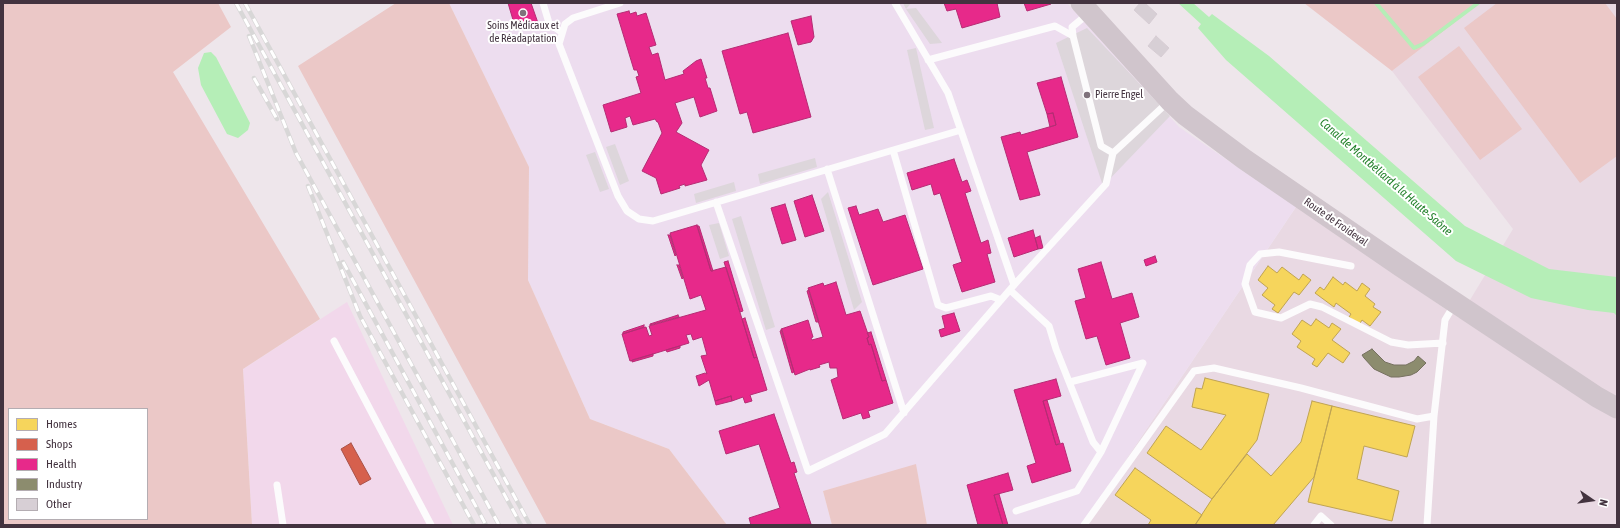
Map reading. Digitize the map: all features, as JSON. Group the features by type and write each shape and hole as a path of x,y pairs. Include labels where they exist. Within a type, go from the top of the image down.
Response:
{"street":[{"name":"Route de Froideval","path":"1085,8 1185,115 1244,159 1455,303 1617,408"}],"lane":[{"path":"543,3 549,23 561,32"},
{"path":"620,3 573,18 565,24 561,32 559,44 618,196 627,211 639,219 653,221 961,130"},
{"path":"896,3 948,93 1012,287 1049,326 1056,349 1093,442 1101,452"},
{"path":"1085,8 1072,27 1072,36 1102,146 1113,153"},
{"path":"928,60 1055,26 1072,36"},
{"path":"716,202 808,471 885,434 1012,287 1106,184 1113,153 1170,100"},
{"path":"893,150 938,305 946,308 991,296 1001,300"},
{"path":"827,169 904,413"},
{"path":"1351,266 1279,252 1260,254 1250,265 1245,284 1255,312 1281,318 1310,304 1322,307 1391,342 1408,345 1443,343"},
{"path":"1427,525 1434,416 1445,320 1455,303"},
{"path":"334,341 431,525"},
{"path":"1016,511 1077,491 1101,452 1143,364 1070,382"},
{"path":"1084,525 1194,371 1214,368 1302,388 1417,419 1434,416"},
{"path":"277,485 284,525"},
{"path":"1314,525 1321,516 1331,525"}],"shaded area":[{"path":"3,3 218,3 231,27 173,72 320,319 243,369 252,525 3,525"},
{"path":"396,3 449,3 529,167 528,280 590,419 669,449 727,525 547,525 298,66"},
{"path":"449,3 1067,3 1179,127 1296,207 1082,525 927,525 916,465 823,491 832,525 727,525 669,449 590,419 528,280 529,167"},
{"path":"903,3 911,3 906,9"},
{"path":"1304,3 1480,3 1392,71"},
{"path":"1480,3 1617,3 1617,525 1082,525 1296,207 1459,318 1513,229 1392,71"},
{"path":"1497,3 1605,3 1617,19 1617,156 1580,183 1464,28"},
{"path":"916,8 942,43 930,44 906,9"},
{"path":"1087,28 1170,116 1103,186 1056,43"},
{"path":"1459,46 1522,129 1480,160 1418,77"},
{"path":"916,48 934,128 925,130 907,50"},
{"path":"615,144 629,181 620,185 606,147"},
{"path":"595,152 609,189 600,192 586,155"},
{"path":"815,158 817,167 760,184 758,174"},
{"path":"734,182 736,191 696,203 694,194"},
{"path":"828,192 862,302 854,310 821,199"},
{"path":"741,216 775,327 766,330 732,219"},
{"path":"719,223 729,256 720,259 709,225"},
{"path":"347,302 453,525 252,525 243,369"},
{"path":"916,464 927,525 832,525 823,491"}],"water":[{"name":"Canal de Montbéliard à la Haute-Saône","path":"1178,3 1193,3 1209,17 1212,14 1269,56 1465,226 1549,269 1617,277 1617,316 1614,313 1588,310 1531,298 1456,261 1226,60 1198,28 1201,24"},
{"path":"211,52 216,57 250,123 248,130 238,138 227,134 201,85 198,68 204,53"}],"building: Homes":[{"path":"1268,266 1277,273 1282,267 1299,280 1303,274 1311,280 1299,295 1294,292 1278,313 1272,309 1275,305 1262,295 1268,288 1258,280"},
{"path":"1333,277 1343,285 1345,282 1357,291 1362,283 1370,289 1365,296 1375,304 1373,307 1381,312 1370,326 1362,320 1359,325 1349,317 1351,314 1336,303 1334,307 1315,293 1320,287 1324,290"},
{"path":"1316,319 1329,328 1332,323 1341,329 1332,340 1350,353 1343,363 1328,353 1317,367 1312,364 1315,359 1297,347 1301,341 1292,334 1302,320 1311,326"},
{"path":"1205,378 1269,394 1257,440 1212,499 1147,453 1166,426 1201,450 1226,415 1192,407 1196,388 1202,389"},
{"path":"1312,401 1332,406 1314,477 1273,525 1195,525 1212,499 1247,454 1271,476 1301,442"},
{"path":"1332,406 1415,426 1407,457 1364,446 1357,479 1399,491 1392,521 1308,502"},
{"path":"1135,468 1202,515 1195,525 1148,525 1151,520 1115,495"}],"building: Shops":[{"path":"351,443 371,479 360,485 341,449"}],"building: Health":[{"name":"Soins Médicaux et de Réadaptation","path":"508,3 531,3 538,23 516,30"},
{"path":"944,3 997,3 1000,17 962,28 956,9 947,11"},
{"path":"1024,3 1051,3 1051,4 1027,11"},
{"path":"629,11 630,14 636,12 637,16 646,13 656,45 649,47 652,55 658,53 665,80 684,74 683,71 701,59 707,78 705,78 708,88 710,88 717,111 700,117 694,97 675,103 682,123 676,132 709,150 701,165 707,180 685,186 685,184 679,186 680,188 661,194 656,178 642,171 662,133 658,122 655,119 633,125 630,116 625,118 627,127 611,132 603,105 641,93 636,77 639,76 637,70 634,70 617,14"},
{"path":"811,16 814,37 811,42 798,45 791,21"},
{"path":"788,33 811,117 753,133 747,112 740,114 722,51"},
{"path":"1061,77 1078,137 1027,152 1040,195 1020,200 1001,137 1020,132 1021,135 1056,125 1053,113 1047,114 1037,83"},
{"path":"1053,113 1056,125 1050,127 1047,114"},
{"path":"954,159 962,182 967,180 971,191 965,193 981,243 988,240 991,253 987,254 995,282 962,292 953,265 962,262 940,193 934,195 931,184 912,190 907,173"},
{"path":"812,195 824,231 805,237 794,201"},
{"path":"785,204 796,240 782,244 771,208"},
{"path":"856,206 859,215 878,209 883,222 905,215 923,269 873,285 848,208"},
{"path":"697,225 711,271 726,267 754,358 757,357 767,390 750,395 752,401 745,403 743,397 732,401 731,396 715,401 709,380 699,386 696,376 705,373 707,374 701,356 707,355 702,337 693,340 691,334 686,335 689,343 630,361 622,334 646,327 649,336 652,335 649,326 706,310 701,295 690,299 670,233"},
{"path":"697,226 699,226 713,271 711,271"},
{"path":"1033,230 1038,249 1014,257 1008,238"},
{"path":"668,235 670,235 676,255 675,256"},
{"path":"1040,236 1043,248 1038,249 1035,238"},
{"path":"1155,256 1157,262 1146,266 1144,260"},
{"path":"728,261 743,311 740,312 724,262"},
{"path":"1101,262 1112,299 1132,293 1139,317 1120,323 1130,358 1106,365 1097,336 1086,339 1075,301 1086,298 1078,269"},
{"path":"677,265 679,265 682,279"},
{"path":"836,282 846,315 860,311 869,337 867,338 869,345 871,344 882,381 886,380 893,403 868,411 870,417 863,419 861,413 843,419 831,380 838,377 837,368 830,368 829,362 819,365 820,367 795,375 781,329 808,320 813,337 811,338 812,340 823,337 808,288 823,283 824,286"},
{"path":"809,290 819,322 816,322 807,291"},
{"path":"954,313 960,331 941,337 939,330 945,328 942,316"},
{"path":"678,315 679,317 650,325 650,324"},
{"path":"745,318 757,357 754,358 742,319"},
{"path":"644,325 644,327 623,334 623,332"},
{"path":"782,330 794,372 792,373 780,331"},
{"path":"871,332 886,380 882,381 871,344 869,345 867,338 869,337 867,333"},
{"path":"680,346 680,348 667,352 666,350"},
{"path":"653,354 653,356 632,362 632,360"},
{"path":"1056,379 1061,396 1043,401 1056,445 1063,443 1071,471 1032,483 1027,466 1036,463 1014,390"},
{"path":"731,396 732,401 716,405 715,401"},
{"path":"1047,400 1060,443 1056,445 1043,401"},
{"path":"774,414 791,463 794,462 797,472 794,473 811,524 751,525 749,518 780,508 759,444 726,454 719,431"},
{"path":"1008,473 1013,490 994,495 1003,525 978,525 967,485"},
{"path":"999,494 1008,525 1003,525 994,495"}],"building: Industry":[{"path":"1372,349 1385,362 1394,365 1406,365 1414,361 1418,356 1426,363 1417,372 1411,375 1391,377 1374,369 1364,358 1362,355"}],"building: Other":[{"path":"1140,3 1145,3 1157,14 1149,24 1134,10"},
{"path":"1156,36 1169,48 1161,57 1148,46"}],"waterway":[{"path":"1376,3 1414,48 1423,44 1478,3"}],"railway":[{"path":"236,3 521,525"},
{"path":"245,3 530,525"},
{"path":"249,36 296,153 499,525"},
{"path":"254,78 277,119"},
{"path":"308,186 360,316 474,525"},
{"path":"343,262 486,525"}],"place":[{"name":"Soins Médicaux et de Réadaptation","path":"523,13"},
{"name":"Pierre Engel","path":"1087,95"}]}
